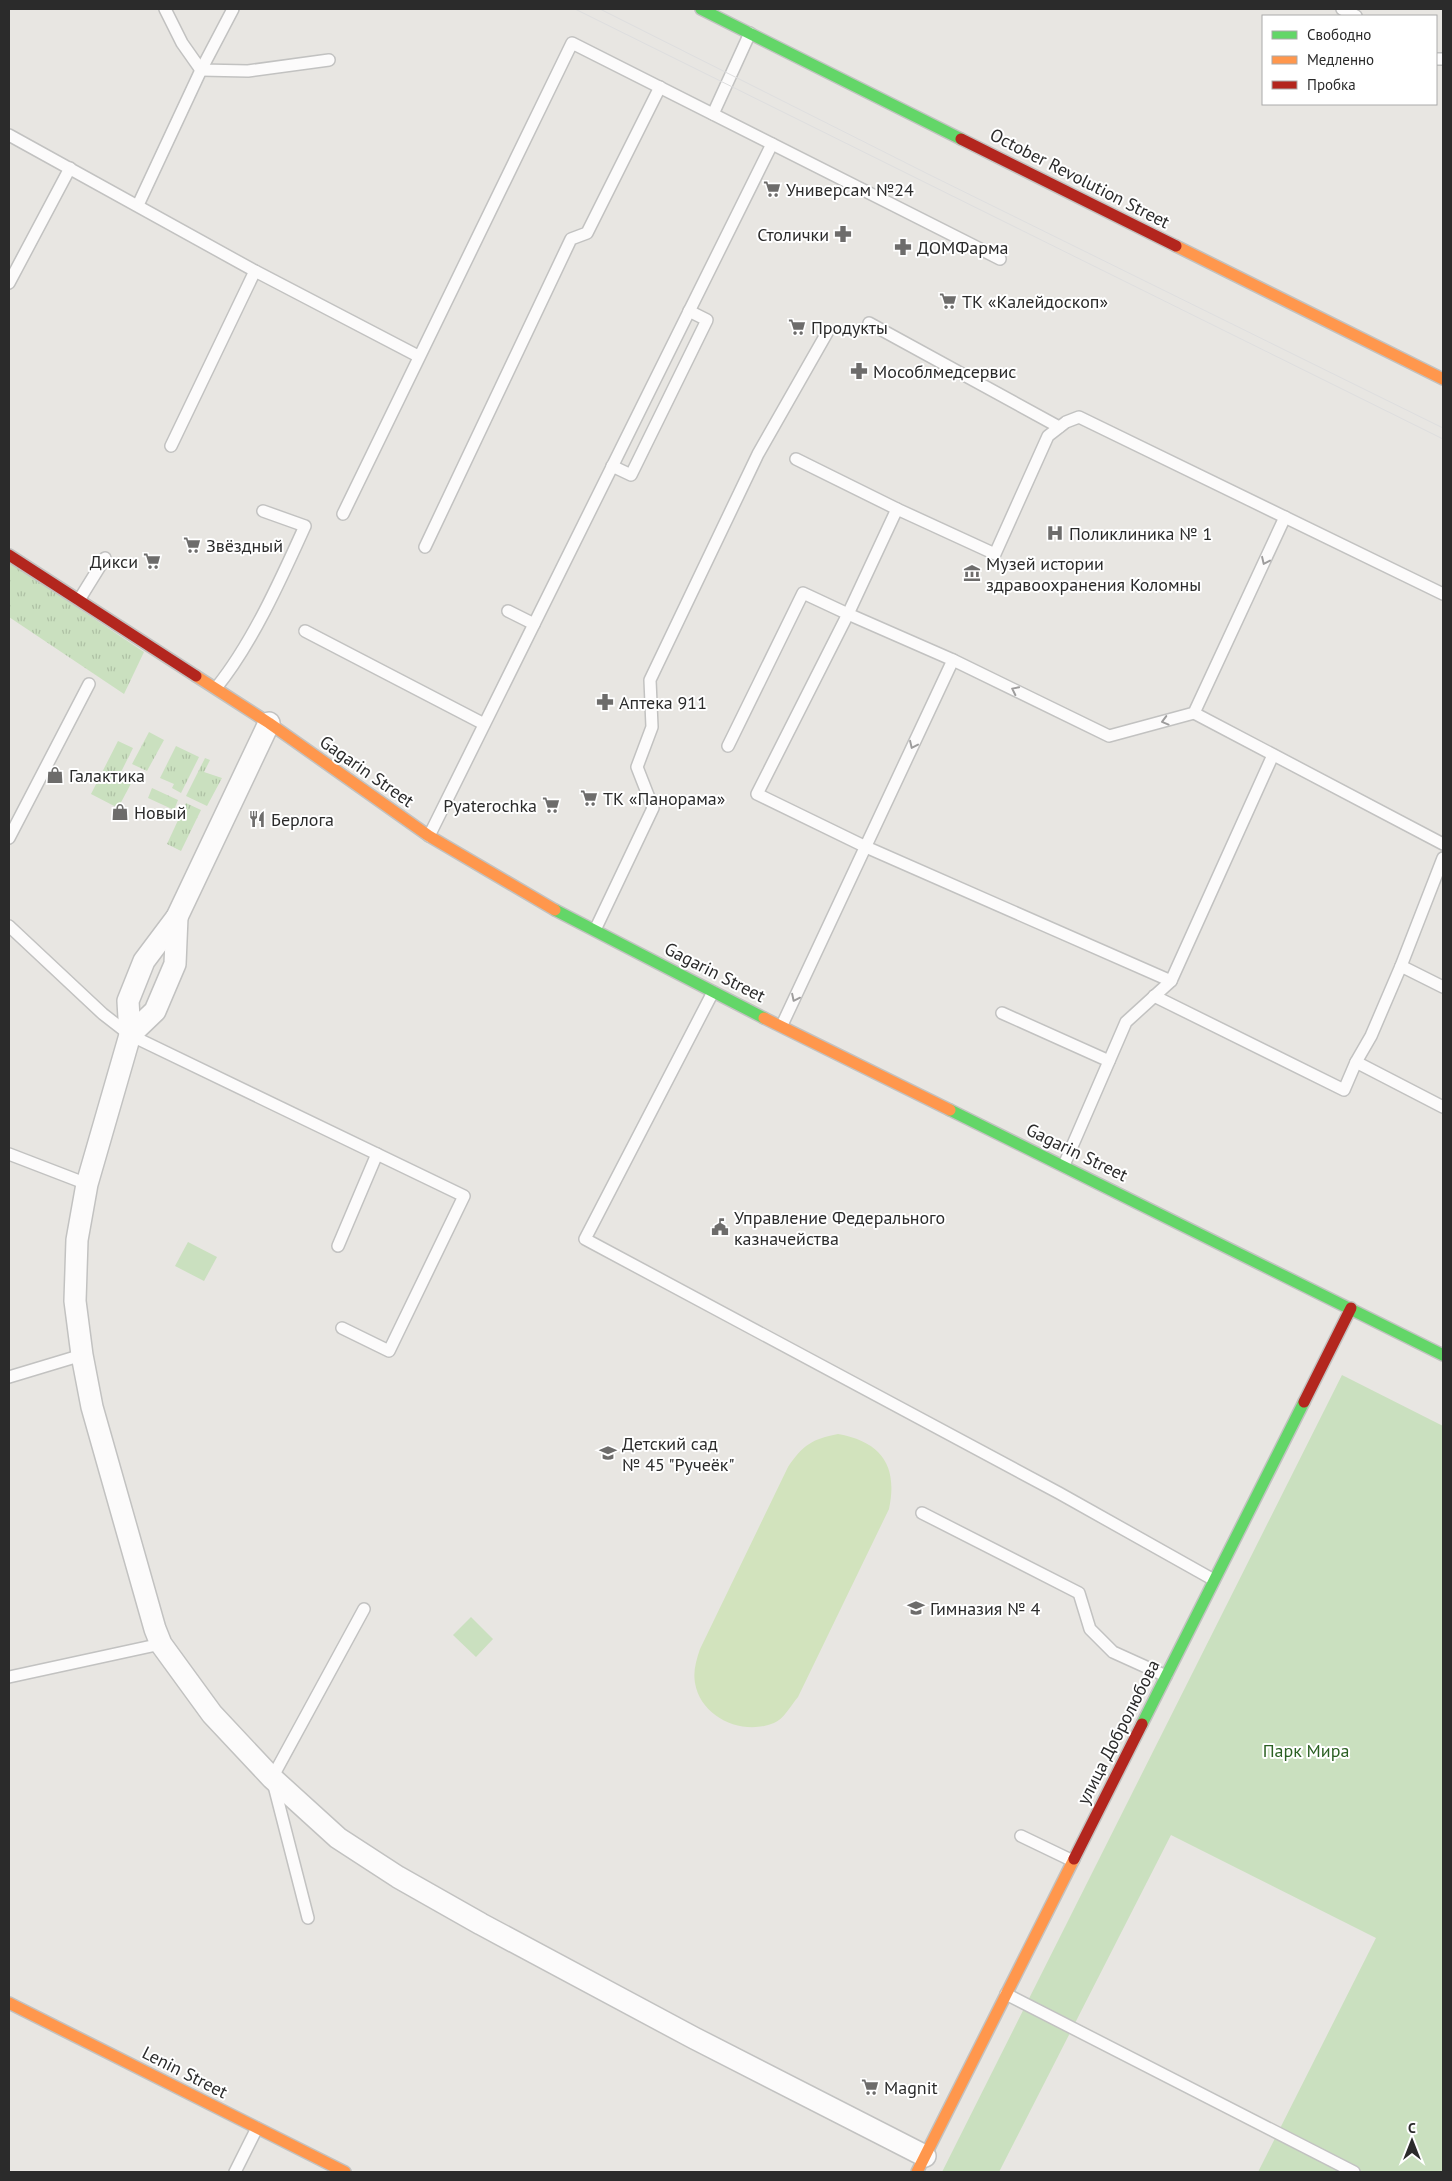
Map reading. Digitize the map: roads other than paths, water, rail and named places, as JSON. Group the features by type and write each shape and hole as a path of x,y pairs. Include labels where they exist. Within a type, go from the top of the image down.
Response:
{"street":[{"name":"October Revolution Street","path":"701,9 1443,380"},
{"name":"Gagarin Street","path":"9,555 269,723 429,836 595,930 713,992 1443,1355"},
{"path":"269,723 176,917 144,961 128,1001 130,1035 87,1184 77,1240 75,1301 82,1355 92,1406 106,1461 161,1644 212,1714 272,1778 338,1838 398,1877 921,2164"},
{"path":"130,1035 154,1011 175,964 176,917"},
{"name":"улица Добролюбова","path":"921,2164 1351,1308"},
{"name":"Lenin Street","path":"12,2008 346,2172"}],"lane":[{"path":"165,9 182,43 201,70"},
{"path":"138,205 201,70 234,9"},
{"path":"1342,9 1354,15"},
{"path":"713,114 750,33"},
{"path":"343,514 418,356 572,43 1000,259"},
{"path":"201,70 248,71 329,60"},
{"path":"425,547 571,239 587,233 660,87"},
{"path":"9,135 255,271 418,356"},
{"path":"429,836 772,144"},
{"path":"9,283 70,168"},
{"path":"171,446 255,271"},
{"path":"612,466 631,475 707,320 689,311"},
{"path":"869,323 1059,427"},
{"path":"595,930 653,808 637,766 652,727 650,680 758,454 828,331"},
{"path":"796,459 897,510 995,554 1048,436 1066,422 1079,416 1443,594"},
{"path":"897,510 848,614 757,794 866,847 1171,981"},
{"path":"216,688 228,673 281,579 305,526 263,512"},
{"path":"1194,713 1285,517"},
{"path":"78,600 105,558"},
{"path":"728,746 803,593 953,660 1109,736 1194,713 1443,844"},
{"path":"508,611 534,624"},
{"path":"305,631 484,724"},
{"path":"782,1025 953,660"},
{"path":"9,838 89,684"},
{"path":"1064,1165 1126,1022 1171,981 1273,754"},
{"path":"1154,996 1344,1090 1356,1062 1371,1036 1401,966 1443,858"},
{"path":"9,926 103,1014 130,1035 464,1196 389,1351 342,1328"},
{"path":"1401,966 1443,987"},
{"path":"713,992 585,1239 1051,1488 1214,1580"},
{"path":"1002,1013 1108,1061"},
{"path":"1356,1062 1443,1107"},
{"path":"9,1154 87,1184"},
{"path":"338,1246 378,1154"},
{"path":"9,1377 82,1355"},
{"path":"922,1513 1079,1593 1090,1629 1113,1652 1166,1676"},
{"path":"308,1918 272,1778 364,1609"},
{"path":"9,1677 161,1644"},
{"path":"1021,1836 1073,1861"},
{"path":"1006,1994 1354,2172"},
{"path":"235,2172 258,2128"}],"tram line":[{"path":"575,9 1443,439"},
{"path":"600,9 928,174 1443,428"}],"place":[{"name":"Универсам №24","path":"772,189"},
{"name":"Столички","path":"843,234"},
{"name":"ДОМФарма","path":"903,247"},
{"name":"ТК «Калейдоскоп»","path":"948,301"},
{"name":"Продукты","path":"797,327"},
{"name":"Мособлмедсервис","path":"859,371"},
{"name":"Поликлиника № 1","path":"1055,533"},
{"name":"Звёздный","path":"192,545"},
{"name":"Дикси","path":"152,561"},
{"name":"Музей истории здравоохранения Коломны","path":"972,573"},
{"name":"Аптека 911","path":"605,702"},
{"name":"Галактика","path":"55,775"},
{"name":"ТК «Панорама»","path":"589,798"},
{"name":"Pyaterochka","path":"551,805"},
{"name":"Новый","path":"120,812"},
{"name":"Берлога","path":"257,819"},
{"name":"Управление Федерального казначейства","path":"720,1227"},
{"name":"Детский сад № 45 \"Ручеёк\"","path":"608,1453"},
{"name":"Гимназия № 4","path":"916,1608"},
{"name":"Magnit","path":"870,2087"}],"park label":[{"name":"Парк Мира","path":"1306,1750"}]}
